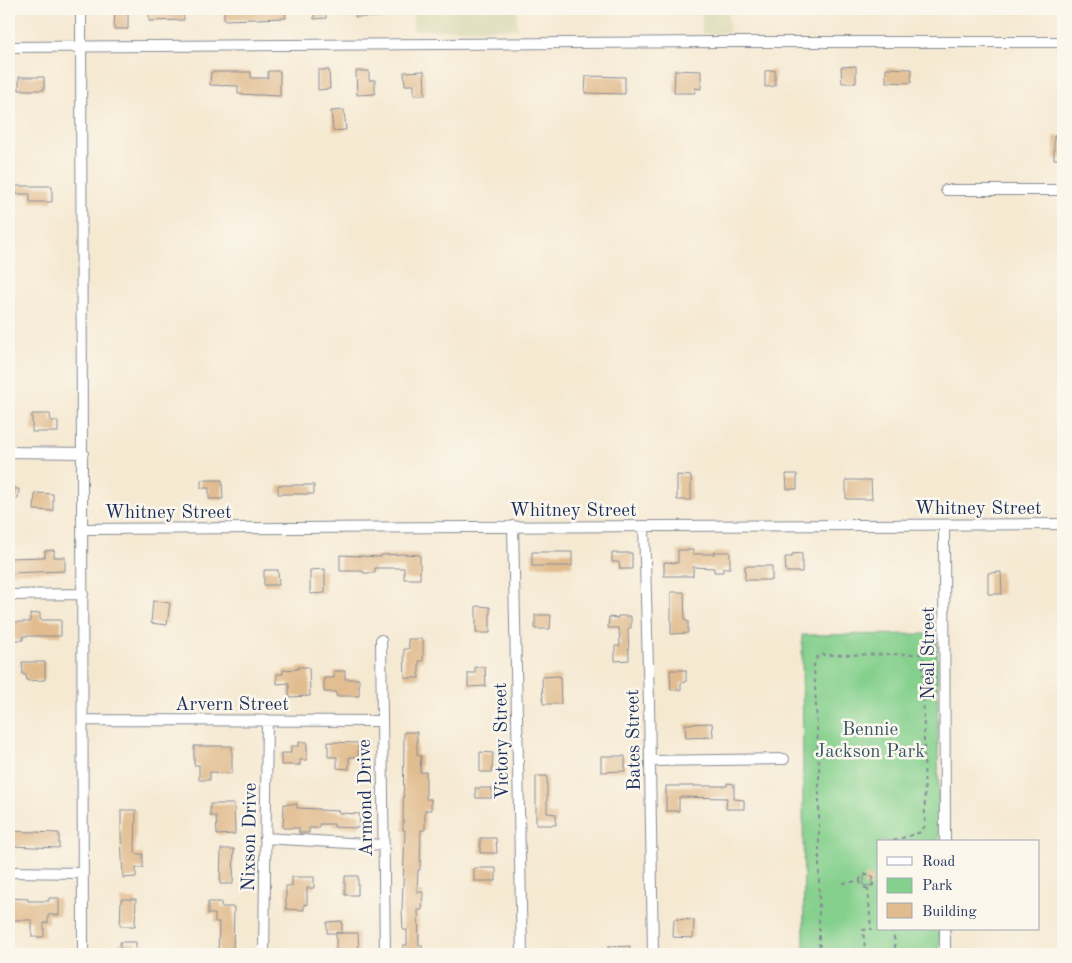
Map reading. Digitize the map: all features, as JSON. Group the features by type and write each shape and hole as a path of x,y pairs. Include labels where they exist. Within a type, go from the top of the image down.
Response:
{"street":[{"path":"81,9 83,453 82,954"},
{"path":"9,47 718,42 1063,42"},
{"path":"946,190 1063,190"},
{"path":"9,452 83,453"},
{"name":"Whitney Street","path":"83,529 1063,524"},
{"name":"Neal Street","path":"944,525 945,840"},
{"name":"Victory Street","path":"513,526 522,954"},
{"name":"Bates Street","path":"644,526 653,954"},
{"path":"9,595 83,594"},
{"name":"Armond Drive","path":"381,640 384,954"},
{"name":"Arvern Street","path":"83,720 381,721"},
{"name":"Nixson Drive","path":"264,954 267,720"},
{"path":"650,761 784,759"},
{"path":"265,838 383,845"},
{"path":"9,872 82,873"},
{"path":"945,930 946,954"}],"path":[{"path":"824,954 819,944 819,752 814,665 817,657 821,655 920,654 923,656 925,826 921,832 896,840"},
{"path":"860,881 861,877 867,874 873,876 873,885 868,888"},
{"path":"843,883 860,881"},
{"path":"860,881 862,886 868,888"},
{"path":"863,954 865,949 863,930 871,930 868,888"},
{"path":"891,930 895,941 895,954"}],"shaded area":[{"path":"413,9 517,9 517,29 413,30"},
{"path":"702,9 728,9 729,33 702,34"}],"green space":[{"name":"Bennie Jackson Park","path":"937,634 939,840 877,840 877,930 939,930 940,954 804,954 802,635"}],"building":[{"path":"115,9 128,9 128,29 114,29"},
{"path":"149,9 183,9 184,20 149,21"},
{"path":"224,9 285,9 286,18 224,20"},
{"path":"314,9 326,9 326,18 314,19"},
{"path":"355,9 381,9 381,17 355,17"},
{"path":"856,66 856,83 842,83 841,67"},
{"path":"886,68 912,69 911,83 886,82"},
{"path":"318,70 329,70 330,89 318,90"},
{"path":"675,70 701,71 701,89 695,88 695,93 674,93"},
{"path":"775,70 775,86 765,87 765,71"},
{"path":"268,71 280,71 280,96 238,94 238,86 210,85 211,72 251,72 251,78 268,78"},
{"path":"356,71 369,71 369,80 375,80 375,94 357,95"},
{"path":"424,71 425,95 414,95 414,85 405,85 404,72"},
{"path":"586,76 625,77 625,94 585,93"},
{"path":"19,77 44,77 44,90 19,90"},
{"path":"344,110 346,130 333,131 331,111"},
{"path":"1054,136 1063,136 1063,159 1054,159"},
{"path":"9,186 52,186 52,202 30,202 30,194 9,194"},
{"path":"32,414 50,414 51,421 58,421 58,432 32,432"},
{"path":"786,474 797,474 797,489 787,489"},
{"path":"677,475 691,476 691,500 677,500"},
{"path":"201,480 222,480 223,499 209,499 209,488 201,488"},
{"path":"846,480 871,480 872,499 846,499"},
{"path":"278,485 314,485 314,494 278,494"},
{"path":"9,489 19,489 18,499 9,499"},
{"path":"35,493 53,494 53,511 34,510"},
{"path":"54,550 54,557 65,557 65,571 9,573 9,558 45,557 45,551"},
{"path":"678,550 693,550 693,554 730,552 730,568 723,568 723,572 714,572 714,568 693,567 693,576 664,576 664,562 678,563"},
{"path":"532,552 572,552 572,566 532,566"},
{"path":"612,553 632,553 632,569 620,569 619,562 612,562"},
{"path":"802,553 802,572 786,572 785,557 792,557 792,554"},
{"path":"340,555 381,557 381,555 420,555 420,579 404,579 404,568 375,568 375,573 340,571"},
{"path":"745,566 772,566 772,580 745,580"},
{"path":"325,569 325,593 310,594 310,570"},
{"path":"264,570 278,570 279,585 264,585"},
{"path":"1001,572 1002,594 988,594 988,573"},
{"path":"671,592 684,592 685,621 688,621 688,633 671,634"},
{"path":"153,601 170,603 167,625 151,623"},
{"path":"476,606 490,607 490,633 476,633"},
{"path":"40,613 40,620 61,620 61,636 23,636 23,640 9,640 9,622 30,622 30,614"},
{"path":"535,615 551,615 550,629 535,629"},
{"path":"618,616 631,616 631,628 628,628 629,660 615,661 615,646 620,646 619,628 608,628 609,617 618,618"},
{"path":"408,639 423,639 423,661 419,661 419,678 405,678 404,649 409,649"},
{"path":"22,662 45,662 45,680 27,681 26,675 23,675"},
{"path":"298,667 309,667 310,696 289,697 289,683 277,684 277,674 283,674 283,670 298,669"},
{"path":"475,667 485,667 486,686 468,687 468,673 475,673"},
{"path":"670,670 686,670 686,682 681,683 681,690 671,690"},
{"path":"334,671 345,671 345,679 359,679 359,696 336,696 336,692 324,692 324,678 334,678"},
{"path":"560,676 561,704 543,704 542,677"},
{"path":"712,723 713,737 686,738 685,724"},
{"path":"404,732 417,732 417,755 421,756 420,772 426,772 426,799 431,799 431,810 425,810 425,830 421,830 420,870 418,870 417,892 423,892 422,910 418,910 419,945 422,945 422,954 403,954 403,945 407,945 407,930 403,930 402,910 405,830 403,830"},
{"path":"299,742 307,742 307,760 300,760 300,765 281,765 281,753 291,753 291,746 299,746"},
{"path":"328,742 358,743 358,757 349,757 349,769 337,768 337,757 328,757"},
{"path":"194,746 232,746 232,773 210,772 210,780 199,780 199,765 194,765"},
{"path":"480,752 493,753 492,772 480,772"},
{"path":"601,756 625,756 625,771 601,772"},
{"path":"536,776 547,776 547,813 556,814 556,825 536,825"},
{"path":"727,783 734,784 734,799 744,800 744,809 726,809 727,798 679,797 679,811 666,811 666,786 727,786"},
{"path":"475,788 492,788 492,798 476,798"},
{"path":"210,804 234,804 235,834 217,835 216,816 210,816"},
{"path":"284,804 297,804 297,808 360,814 359,828 319,824 319,828 309,828 309,833 299,833 299,828 283,828"},
{"path":"121,810 136,810 135,850 136,854 143,854 143,868 136,868 136,877 123,878"},
{"path":"9,831 59,833 59,848 9,846"},
{"path":"480,838 496,838 497,853 480,853"},
{"path":"221,849 234,849 233,884 220,884"},
{"path":"474,868 496,868 496,881 474,881"},
{"path":"865,875 873,877 871,886 863,885"},
{"path":"345,876 358,876 358,895 345,895"},
{"path":"292,877 314,877 314,888 307,888 307,905 304,904 304,910 286,909 286,886 292,886"},
{"path":"9,898 28,899 28,901 49,901 49,898 59,898 59,915 48,915 48,923 44,923 44,937 32,937 32,920 9,920"},
{"path":"121,899 136,899 135,926 120,926"},
{"path":"208,902 221,902 221,907 234,907 233,954 218,954 219,922 215,922 215,914 208,914"},
{"path":"674,919 694,920 693,938 673,937"},
{"path":"342,921 342,933 327,933 327,922"},
{"path":"336,933 358,933 359,954 336,954"},
{"path":"120,942 136,942 136,954 120,954"},
{"path":"630,946 630,954 608,954 608,947"}]}
